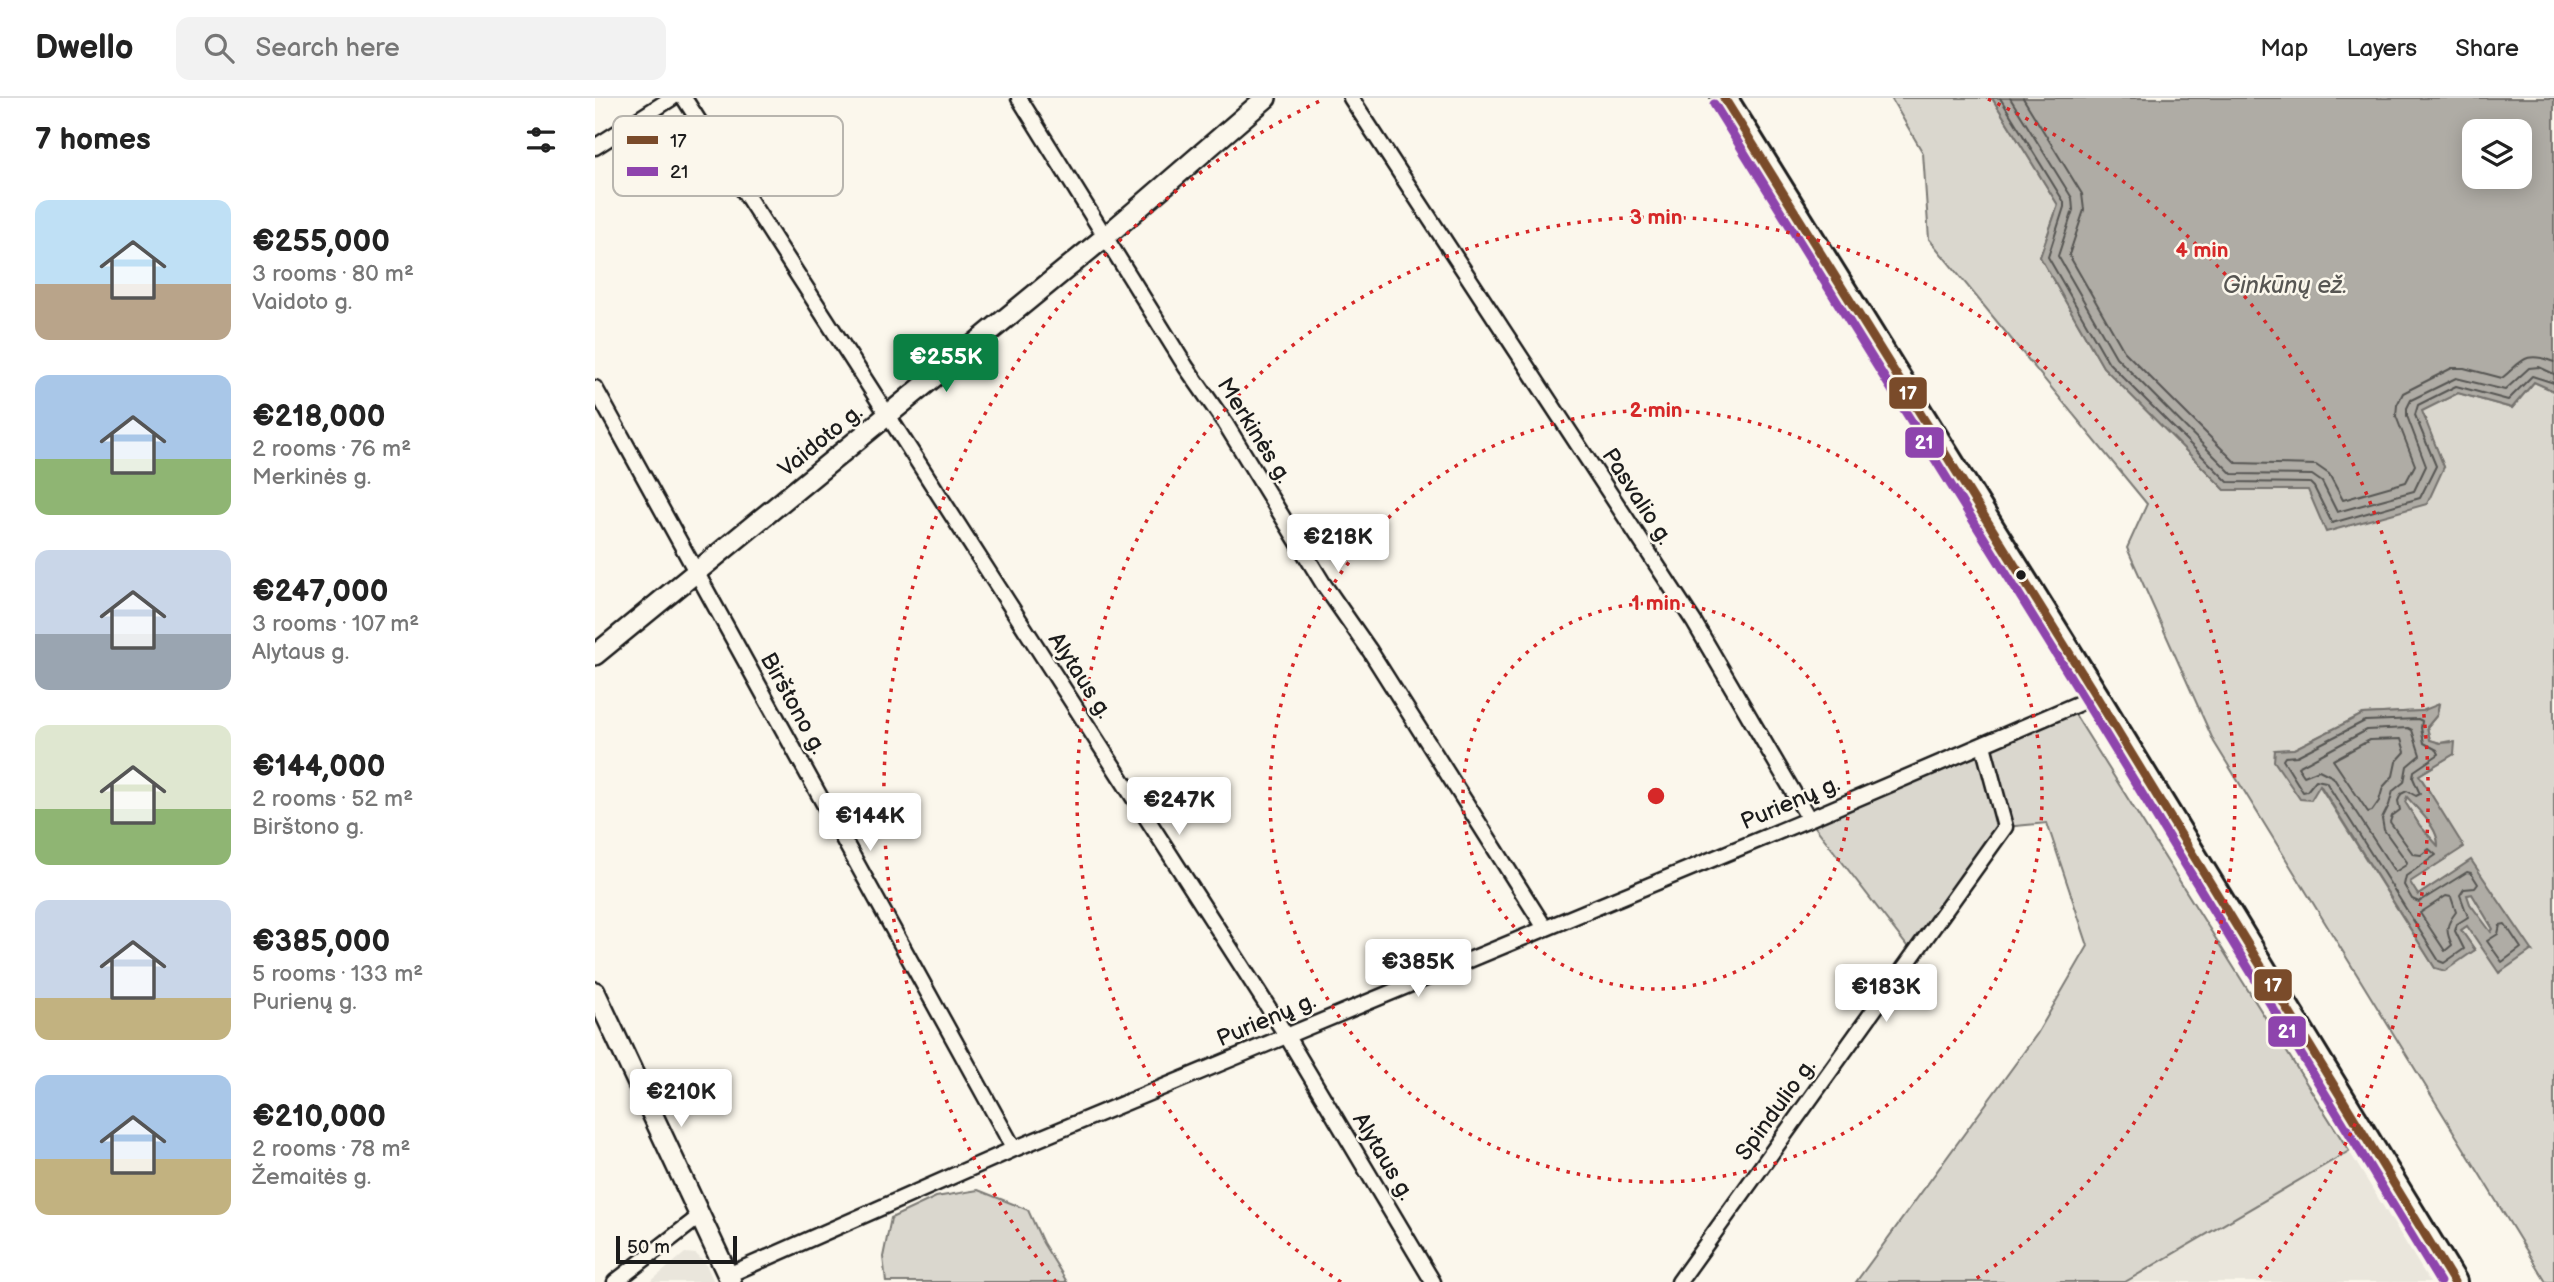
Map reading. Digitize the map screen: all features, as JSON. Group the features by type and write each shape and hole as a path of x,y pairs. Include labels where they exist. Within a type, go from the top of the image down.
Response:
{"highway":[{"path":"1724,98 2454,1282"}],"main road":[{"name":"Vaidoto g.","path":"595,655 1105,237 1266,98"},
{"path":"595,992 729,1279"}],"street":[{"path":"644,116 672,98"},
{"name":"Alytaus g.","path":"684,98 696,116"},
{"name":"Merkinės g.","path":"1019,98 1545,928"},
{"name":"Pasvalio g.","path":"1352,98 1694,622 1809,819"},
{"path":"595,148 613,136"},
{"name":"Alytaus g.","path":"747,196 1286,1035 1433,1282"},
{"name":"Birštono g.","path":"595,388 1014,1149"},
{"name":"Purienų g.","path":"729,1279 1014,1149 1809,819 2095,696"},
{"name":"Spindulio g.","path":"1679,1282 2005,827 1983,745"},
{"path":"615,1282 699,1216"}],"shaded area":[{"path":"1891,98 1992,98 2058,205 2040,257 2103,367 2225,490 2308,489 2444,467 2421,411 2458,393 2512,408 2534,382 2554,391 2554,1282 2546,1282 2214,742 2127,548 2147,504 1929,239 1923,153","holes":["2422,711 2437,715 2427,727 2430,740 2440,743 2450,741 2454,754 2419,775 2463,847 2409,882 2418,895 2471,861 2532,951 2467,926 2461,930 2475,950 2435,968 2319,785 2275,750 2294,749 2363,714"]},
{"path":"2071,708 2349,1151 2125,1282 1856,1282 2037,1034 2088,946 2047,823 2005,827 1914,955 1809,819"},
{"path":"2407,796 2435,832 2438,846 2420,826 2405,802"},
{"path":"2472,894 2493,929 2490,932 2470,904 2466,895"},
{"path":"2349,1151 2430,1282 2125,1282"},
{"path":"978,1190 1028,1210 1043,1243 1067,1282 886,1282 883,1257 891,1218 936,1197"},
{"path":"685,1253 696,1254 706,1264 714,1282 650,1282"}],"water":[{"name":"Ginkūnų ež.","path":"1992,98 2554,98 2554,391 2534,382 2512,408 2458,393 2422,411 2444,467 2427,504 2326,532 2308,490 2225,490 2103,367 2040,257 2058,205"},
{"path":"2439,704 2437,715 2427,727 2430,740 2440,743 2455,742 2454,754 2419,775 2464,847 2410,882 2418,895 2471,860 2532,950 2499,973 2467,926 2461,930 2475,950 2445,971 2435,968 2320,785 2311,800 2300,799 2274,761 2275,750 2294,749 2363,714 2422,711","holes":["2407,797 2432,826 2438,846 2420,826 2405,802","2472,894 2493,929 2491,932 2470,904 2467,895"]}],"transit line":[{"name":"17","path":"1724,98 2096,696 2454,1282"},
{"name":"21","path":"1714,104 2086,702 2440,1282"}]}
